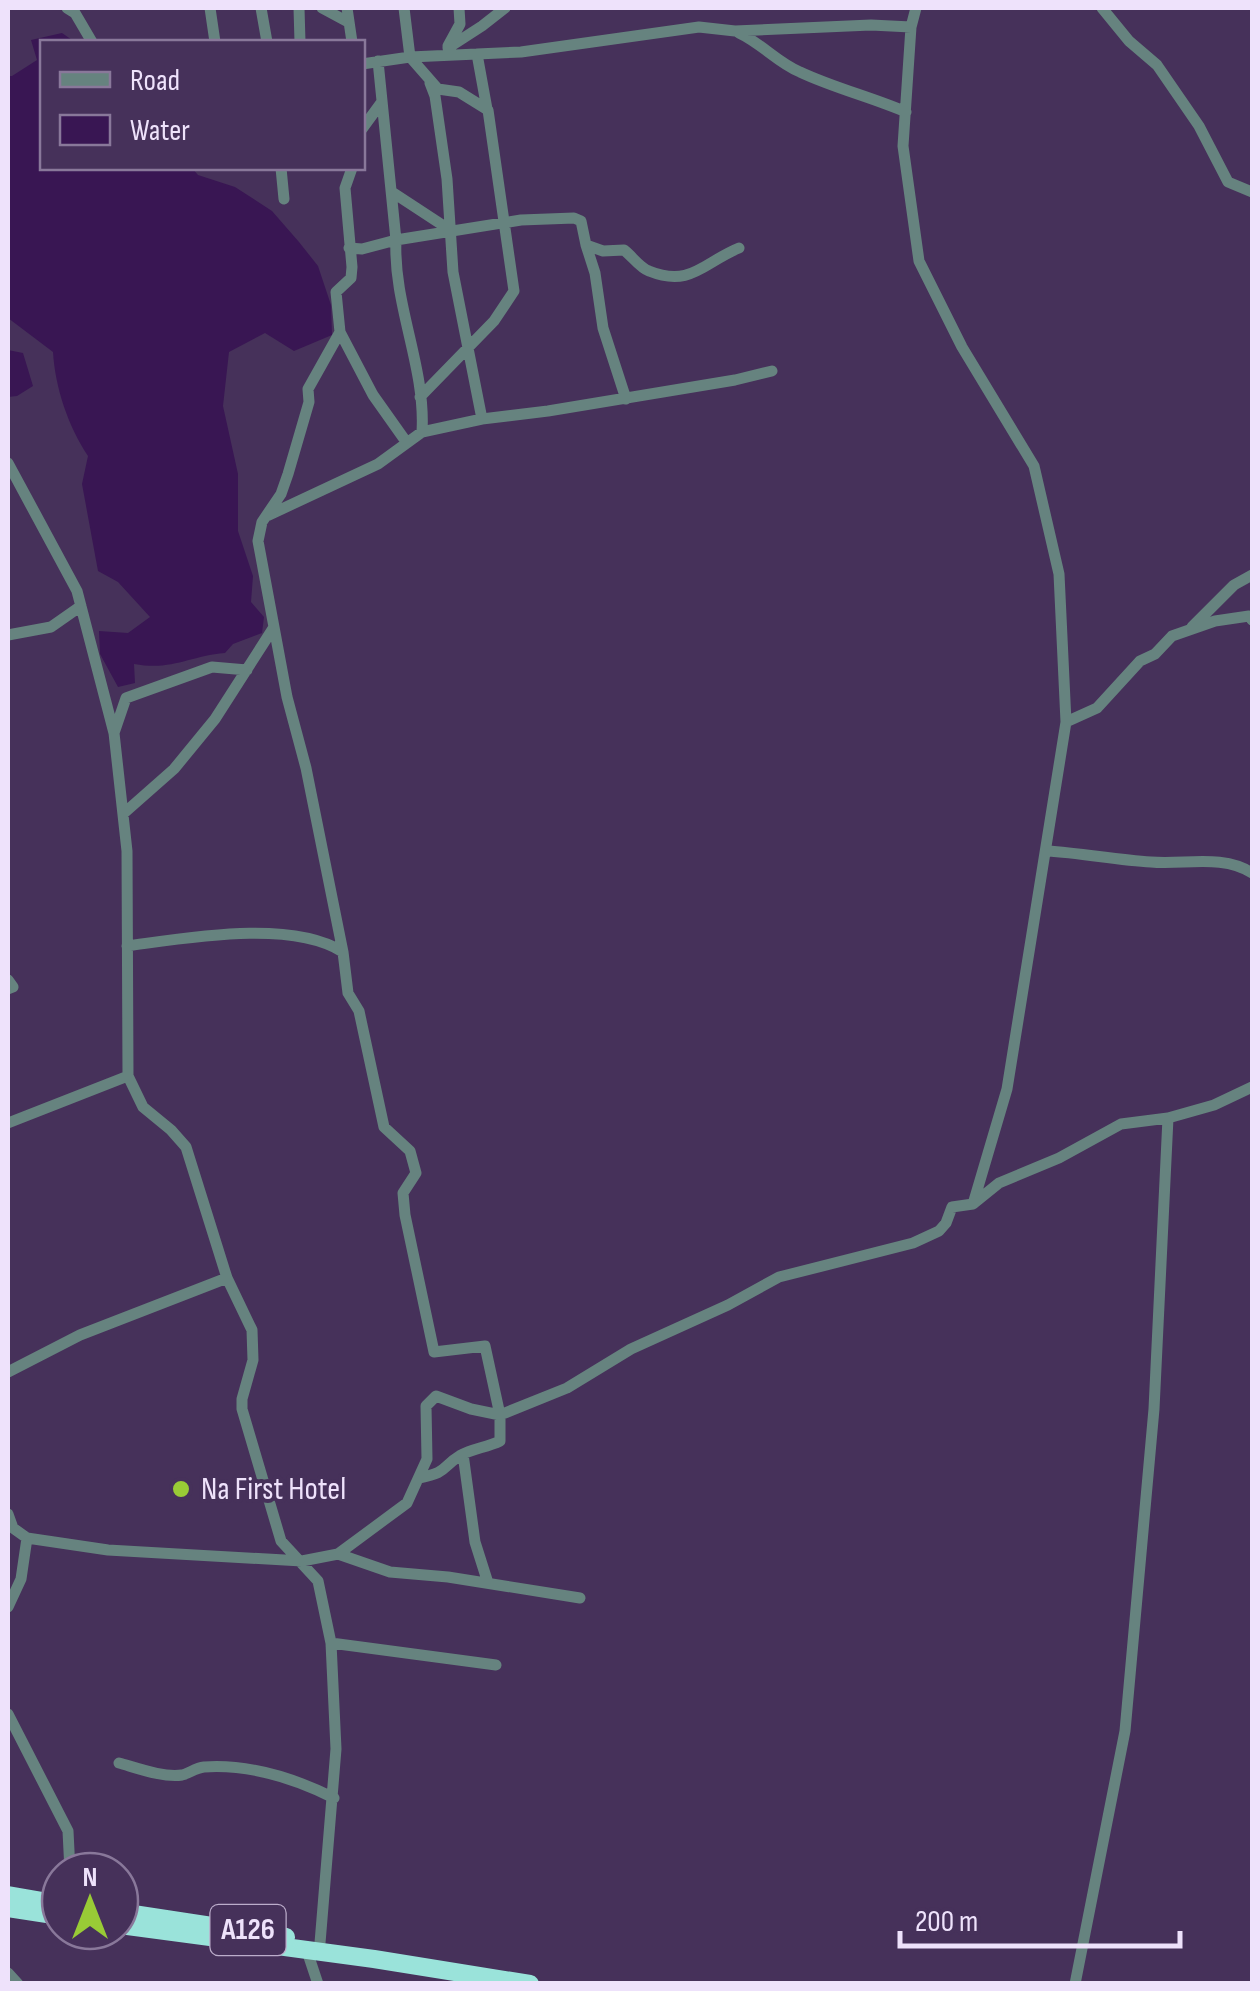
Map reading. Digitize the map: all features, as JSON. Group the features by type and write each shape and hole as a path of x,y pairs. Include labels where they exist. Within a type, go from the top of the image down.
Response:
{"highway":[{"path":"8,1896 40,1901"},
{"path":"8,1908 40,1913"},
{"name":"A126","path":"140,1916 530,1984"},
{"name":"A126","path":"140,1927 314,1947"}],"street":[{"path":"210,8 215,40"},
{"path":"261,8 266,40"},
{"path":"298,8 300,40"},
{"path":"322,8 348,22"},
{"path":"347,8 352,40"},
{"path":"404,8 410,57 438,89 459,92 488,110"},
{"path":"448,48 460,24 459,8"},
{"path":"432,55 505,8"},
{"path":"916,8 911,27 903,146 919,261 962,346 1034,466 1059,574 1066,722 1007,1089 974,1204"},
{"path":"1102,8 1129,41 1157,65 1199,126 1230,184 1252,192"},
{"path":"75,9 91,40"},
{"path":"365,64 432,55 522,52 684,29 911,27"},
{"path":"735,31 756,40 794,70 906,112"},
{"path":"420,397 494,321 514,291 476,54"},
{"path":"378,62 386,166 392,192 395,264 420,397 422,432"},
{"path":"426,75 435,96 447,179 457,300 482,419"},
{"path":"365,125 381,102"},
{"path":"281,170 284,199"},
{"path":"351,170 345,188 351,278 336,292 340,332 373,395 406,444"},
{"path":"392,192 450,230"},
{"path":"349,248 362,249 521,220 581,221 595,273 603,328 626,399"},
{"path":"586,245 603,251 624,250 644,269 676,278 702,272 720,256 739,248"},
{"path":"269,515 288,474 309,402 308,389 340,332"},
{"path":"420,1478 442,1474 463,1454 500,1441 500,1415 485,1346 434,1352 405,1215 403,1193 416,1173 414,1156 384,1127 359,1011 348,993 343,952 258,541 262,522 269,515 378,464 422,432 482,419 626,399 772,370"},
{"path":"8,463 77,591 114,733 128,851 128,1076 143,1107 186,1147 227,1278 252,1330 252,1360 242,1398 244,1420 280,1541 318,1581 331,1643 336,1749 334,1798 314,1947 318,1984"},
{"path":"1191,630 1234,585 1252,575"},
{"path":"8,635 51,626 81,606"},
{"path":"1066,722 1098,708 1140,661 1155,654 1172,636 1215,621 1249,616 1252,620"},
{"path":"123,814 174,769 248,670 274,626"},
{"path":"114,733 126,698 212,667 248,670"},
{"path":"1047,851 1153,863 1214,862 1252,873"},
{"path":"127,946 262,932 327,942 343,952"},
{"path":"8,980 13,987 8,989"},
{"path":"8,1123 128,1076"},
{"path":"8,1514 14,1528 27,1538 108,1550 302,1562 338,1554 408,1503 427,1459 426,1406 436,1396 500,1415 566,1388 631,1350 779,1277 913,1243 946,1224 952,1207 974,1204 999,1184 1121,1124 1168,1118 1214,1105 1252,1087"},
{"path":"1075,1984 1124,1730 1154,1408 1168,1118"},
{"path":"8,1372 80,1335 227,1278"},
{"path":"463,1454 475,1542 488,1582"},
{"path":"8,1607 21,1579 27,1538"},
{"path":"338,1554 390,1572 488,1582 580,1598"},
{"path":"331,1643 496,1665"},
{"path":"8,1714 14,1739 68,1831 69,1851"},
{"path":"119,1763 173,1775 185,1775 200,1767 242,1768 289,1778 334,1798"},
{"path":"8,1973 18,1984"}],"water":[{"path":"62,33 72,40 40,40 40,170 194,170 235,187 272,211 299,242 318,266 331,305 332,335 294,351 265,333 229,352 223,406 238,474 238,531 253,576 251,602 264,617 262,633 233,644 225,653 170,664 134,664 135,683 118,687 100,654 99,631 128,633 150,617 118,582 98,571 82,484 88,456 64,406 53,352 8,318 8,76 37,60 31,40"},
{"path":"8,350 23,353 33,386 8,397"}],"place":[{"name":"Na First Hotel","path":"181,1489"}]}
